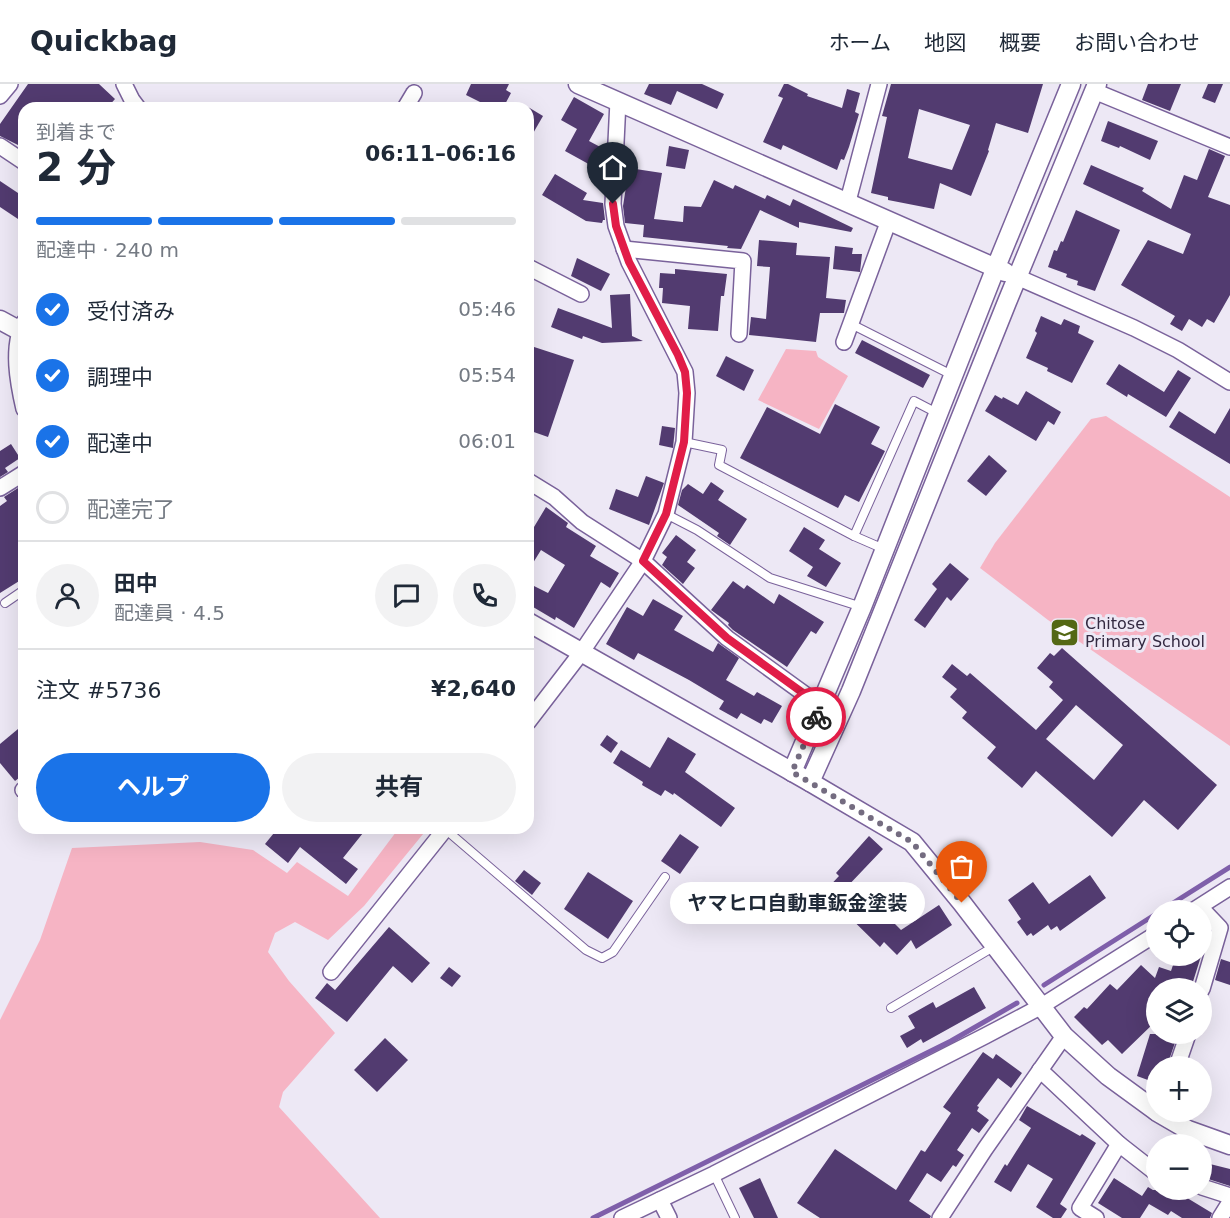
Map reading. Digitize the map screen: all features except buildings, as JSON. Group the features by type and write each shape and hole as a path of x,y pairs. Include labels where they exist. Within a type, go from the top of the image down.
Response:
{"street":[{"path":"0,96 10,84"},
{"path":"124,84 134,102"},
{"path":"848,201 879,84"},
{"path":"792,772 862,608 996,267 1071,84"},
{"path":"584,85 1134,328 1178,350 1230,382"},
{"path":"810,782 851,691 1095,88 1230,147"},
{"path":"409,102 414,93"},
{"path":"534,714 581,653 643,561 666,514 684,442 687,393 685,372 629,262 616,226 613,204 618,101"},
{"path":"0,146 18,158"},
{"path":"844,342 889,220"},
{"path":"624,249 742,261 739,334"},
{"path":"534,270 581,294"},
{"path":"0,320 18,327"},
{"path":"18,360 16,376 18,384"},
{"path":"0,488 18,477"},
{"path":"534,485 554,497 582,522 643,561 727,638 821,706"},
{"path":"534,626 912,842 1064,1036 1108,1076 1146,1102"},
{"path":"332,972 440,834"},
{"path":"1210,900 1230,886"},
{"path":"1212,921 1220,928 1212,955"},
{"path":"622,1218 714,1174 1040,1006 1146,940"},
{"path":"940,1218 1064,1036"},
{"path":"1040,1070 1119,1144 1146,1165"},
{"path":"1176,1122 1188,1130 1230,1145"},
{"path":"1096,1218 1080,1208 1119,1144"},
{"path":"1212,1190 1230,1196"},
{"path":"660,1200 669,1218"},
{"path":"1220,1218 1230,1202"}],"lane":[{"path":"851,324 954,375"},
{"path":"854,536 915,401 938,413"},
{"path":"684,442 722,450 719,465 884,550"},
{"path":"666,514 697,530 770,578 862,608"},
{"path":"5,603 18,594"},
{"path":"452,834 586,950 602,958 613,952 665,877"},
{"path":"891,1008 995,946"},
{"path":"714,1174 735,1218"}],"shaded area":[{"path":"786,349 816,351 818,357 848,376 819,429 758,400"},
{"path":"1106,416 1230,497 1230,746 1048,620 980,568 995,543 1091,419"},
{"path":"394,834 423,834 364,906 328,940 295,922 275,933 268,952 289,981 335,1033 283,1092 279,1107 380,1218 0,1218 0,1020 40,940 72,848 200,842 253,850 287,873 297,862 348,896"}],"waterway":[{"path":"1178,900 1230,867"},
{"path":"1044,985 1146,920"},
{"path":"593,1218 951,1041 1017,1003"}],"way so far":[{"path":"816,717 792,772 912,842 962,903"}],"place":[{"name":"Chitose Primary School","path":"1064,632"},
{"name":"ヤマヒロ自動車鈑金塗装","path":"962,903"}],"route":[{"path":"613,204 616,226 629,262 678,355 685,372 687,393 684,442 666,514 643,561 727,638 821,706 816,717"}]}
